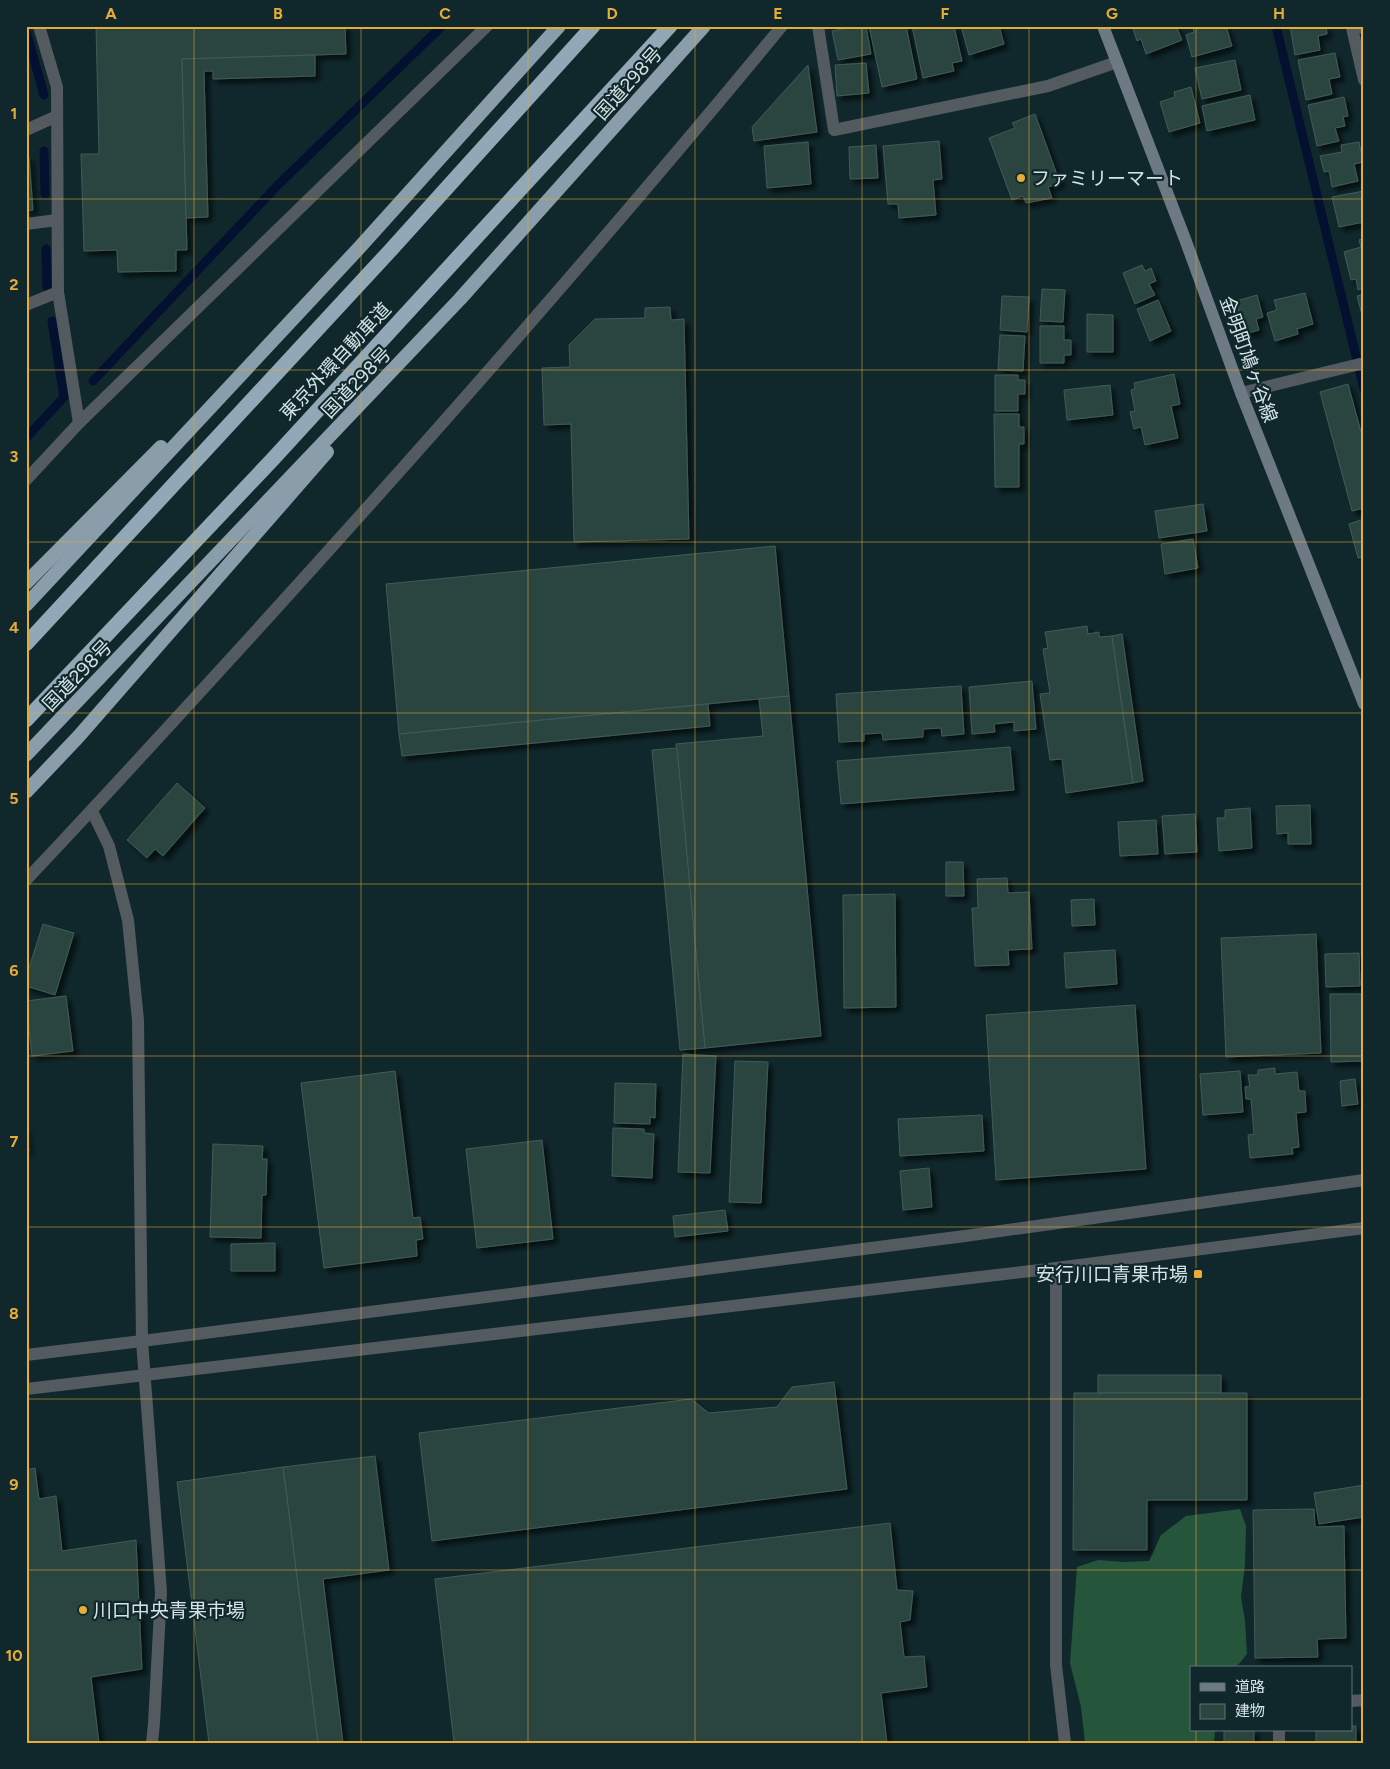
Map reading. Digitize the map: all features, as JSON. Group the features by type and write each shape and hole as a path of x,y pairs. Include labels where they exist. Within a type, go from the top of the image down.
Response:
{"highway":[{"path":"26,605 359,248 560,26"},
{"name":"東京外環自動車道","path":"26,644 388,253 593,26"},
{"name":"東京外環自動車道","path":"26,720 279,452 670,26"},
{"name":"国道298号","path":"26,755 460,299 704,26"},
{"path":"26,583 359,248"},
{"path":"26,792 86,728 460,299"}],"main road":[{"name":"金明町鳩ヶ谷線","path":"1102,26 1185,239 1241,393 1364,704"}],"street":[{"path":"39,26 57,87 58,292 79,423"},
{"path":"26,480 79,423 487,26"},
{"path":"26,880 92,811 398,474 679,151 782,26"},
{"path":"818,26 834,130 1048,86 1117,62"},
{"path":"1364,27 1352,28 1364,80"},
{"path":"26,130 56,116"},
{"path":"26,224 57,220"},
{"path":"26,306 58,292"},
{"path":"1241,393 1364,363"},
{"path":"92,811 109,846 128,920 138,1020 142,1341 160,1592 152,1743"},
{"path":"26,1355 965,1236 1364,1180"},
{"path":"26,1390 144,1374 1056,1268 1364,1228"},
{"path":"1056,1268 1056,1665 1065,1743"}],"green space":[{"path":"1240,1509 1246,1526 1245,1565 1241,1597 1245,1620 1247,1654 1235,1666 1190,1666 1190,1732 1215,1732 1214,1743 1085,1743 1081,1707 1070,1663 1077,1567 1098,1560 1149,1561 1161,1535 1186,1516"}],"building":[{"path":"96,26 345,26 346,54 182,59 187,250 176,250 176,271 118,272 117,250 84,251 81,154 99,154"},
{"path":"866,26 871,54 838,60 832,31"},
{"path":"869,26 906,26 917,79 882,87"},
{"path":"912,26 954,26 962,61 952,63 954,71 923,78"},
{"path":"961,26 999,26 1004,44 969,55"},
{"path":"1132,26 1176,26 1182,40 1146,54 1141,39 1137,41"},
{"path":"1193,26 1226,26 1232,46 1192,57 1186,35 1194,32"},
{"path":"1290,26 1326,26 1327,34 1318,36 1320,50 1295,55"},
{"path":"1335,53 1340,77 1329,79 1332,94 1306,100 1298,60"},
{"path":"315,55 315,76 213,79 213,71 204,71 208,217 186,218 182,59"},
{"path":"1235,60 1241,90 1202,99 1195,68"},
{"path":"866,63 869,93 837,96 835,65"},
{"path":"808,65 817,132 754,141 752,127"},
{"path":"1191,87 1200,123 1169,132 1160,102 1175,97 1174,92"},
{"path":"1250,95 1255,120 1207,131 1202,106"},
{"path":"1344,97 1348,116 1343,117 1345,126 1335,128 1339,141 1317,146 1308,105"},
{"path":"1035,114 1060,183 1048,187 1052,198 1026,203 1023,196 1012,200 989,138 1015,128 1012,123"},
{"path":"939,141 942,179 933,180 936,215 899,218 898,204 888,204 883,146"},
{"path":"808,142 811,184 767,188 764,146"},
{"path":"1359,142 1363,162 1354,164 1358,181 1332,187 1329,171 1324,172 1320,156 1342,152 1341,145"},
{"path":"876,145 878,178 850,179 849,147"},
{"path":"26,157 29,157 33,210 26,211"},
{"path":"1364,191 1364,222 1339,227 1332,197"},
{"path":"1364,238 1364,288 1358,290 1356,279 1351,280 1344,252 1361,247 1359,240"},
{"path":"1142,265 1145,271 1151,268 1156,281 1149,284 1155,295 1135,304 1123,273"},
{"path":"1042,289 1065,290 1063,322 1040,321"},
{"path":"1305,293 1313,324 1297,329 1298,334 1275,341 1267,313 1277,310 1274,300"},
{"path":"1364,294 1364,322 1357,296"},
{"path":"1257,295 1263,317 1256,319 1259,330 1245,334 1236,301"},
{"path":"1002,296 1029,297 1027,332 1000,330"},
{"path":"1158,300 1171,331 1150,341 1137,309"},
{"path":"670,307 671,320 684,319 689,539 574,542 571,424 544,425 542,368 570,367 569,345 595,319 645,318 645,308"},
{"path":"1087,314 1113,315 1113,352 1087,352"},
{"path":"1040,326 1064,326 1064,340 1071,340 1071,355 1064,355 1064,363 1040,363"},
{"path":"1000,335 1025,336 1023,371 998,370"},
{"path":"1174,374 1180,404 1171,406 1178,438 1145,445 1141,427 1134,429 1130,412 1135,411 1131,390 1135,389 1134,383"},
{"path":"995,375 1018,375 1018,380 1025,380 1025,394 1018,394 1018,411 995,411"},
{"path":"1348,384 1364,443 1364,508 1352,511 1320,392"},
{"path":"1110,385 1113,415 1067,420 1064,390"},
{"path":"994,414 1019,414 1019,427 1024,427 1024,444 1019,444 1019,487 995,487"},
{"path":"1203,504 1207,531 1159,538 1155,511"},
{"path":"1364,519 1364,557 1358,558 1349,524"},
{"path":"1193,539 1198,568 1165,574 1161,544"},
{"path":"775,546 789,696 399,734 386,584"},
{"path":"1087,626 1088,634 1099,632 1099,637 1112,636 1133,783 1066,793 1062,759 1050,760 1040,694 1050,693 1043,649 1048,648 1045,632"},
{"path":"1122,634 1143,781 1133,783 1112,636"},
{"path":"1032,681 1036,729 1014,731 1014,722 994,724 995,732 972,734 969,687"},
{"path":"961,686 964,734 942,736 941,728 923,729 923,737 883,740 882,733 864,734 864,741 839,742 836,694"},
{"path":"789,696 821,1036 705,1048 676,744 763,736 759,699"},
{"path":"708,704 710,726 402,756 399,734"},
{"path":"1010,747 1014,790 841,804 837,761"},
{"path":"677,748 705,1048 680,1050 652,750"},
{"path":"177,783 205,808 163,856 155,849 147,858 127,840"},
{"path":"1310,805 1311,844 1288,844 1288,833 1277,834 1276,806"},
{"path":"1250,808 1252,848 1219,851 1217,818 1225,818 1225,810"},
{"path":"1195,814 1197,852 1165,854 1162,816"},
{"path":"1156,820 1158,854 1120,856 1118,822"},
{"path":"946,862 963,862 964,896 946,896"},
{"path":"1007,878 1008,893 1029,892 1032,949 1008,950 1009,965 975,966 972,908 978,908 977,879"},
{"path":"895,894 896,1007 844,1008 843,895"},
{"path":"1094,899 1095,925 1072,926 1071,900"},
{"path":"43,924 74,933 55,995 26,986 26,977"},
{"path":"1316,934 1321,1053 1226,1057 1221,938"},
{"path":"1115,950 1117,984 1066,988 1064,953"},
{"path":"1359,953 1360,986 1326,987 1325,954"},
{"path":"1330,994 1364,994 1364,1061 1331,1062"},
{"path":"66,996 73,1051 32,1056 26,1001"},
{"path":"1135,1005 1146,1169 996,1180 986,1015"},
{"path":"683,1054 716,1056 710,1173 678,1172"},
{"path":"735,1061 768,1062 761,1203 729,1202"},
{"path":"1275,1068 1275,1074 1297,1072 1299,1091 1305,1091 1306,1112 1296,1113 1299,1147 1292,1148 1293,1154 1250,1158 1248,1135 1254,1134 1251,1099 1246,1099 1245,1087 1250,1086 1248,1075 1258,1075 1258,1070"},
{"path":"395,1071 413,1218 420,1217 423,1239 416,1240 417,1256 324,1268 301,1083"},
{"path":"1240,1071 1243,1112 1203,1115 1200,1074"},
{"path":"1355,1079 1358,1104 1342,1106 1340,1081"},
{"path":"615,1083 656,1084 655,1118 650,1117 650,1124 614,1123"},
{"path":"982,1115 984,1151 900,1156 898,1119"},
{"path":"26,1125 29,1151 26,1151"},
{"path":"613,1128 644,1129 644,1133 654,1134 652,1178 612,1176"},
{"path":"542,1140 553,1239 477,1248 466,1149"},
{"path":"213,1144 263,1146 262,1159 267,1159 266,1195 262,1195 261,1238 210,1237"},
{"path":"929,1168 932,1207 903,1210 900,1171"},
{"path":"725,1210 728,1231 675,1237 673,1216"},
{"path":"275,1243 275,1271 231,1271 231,1244"},
{"path":"1098,1375 1221,1375 1221,1393 1098,1393"},
{"path":"834,1382 847,1489 432,1541 419,1433 691,1399 709,1413 777,1407 792,1387"},
{"path":"1074,1393 1247,1393 1247,1500 1147,1500 1147,1550 1073,1550"},
{"path":"375,1456 389,1570 323,1579 343,1743 318,1743 283,1467"},
{"path":"283,1467 318,1743 209,1743 177,1482"},
{"name":"川口中央青果市場","path":"35,1468 39,1499 56,1496 62,1551 136,1540 142,1669 91,1677 99,1743 26,1743 26,1470"},
{"path":"1364,1485 1364,1517 1319,1524 1314,1493"},
{"path":"1314,1509 1315,1527 1344,1526 1346,1638 1317,1639 1318,1657 1255,1658 1253,1510"},
{"path":"890,1523 897,1590 913,1591 910,1620 900,1622 904,1657 924,1656 927,1687 881,1693 887,1743 454,1743 435,1579"},
{"path":"1352,1726 1356,1726 1356,1743 1316,1743 1316,1732 1352,1732"},
{"path":"1224,1732 1254,1732 1254,1743 1224,1743"}],"waterway":[{"path":"93,381 277,186 442,26"},
{"path":"1276,26 1364,389"},
{"path":"26,31 44,95"},
{"path":"44,151 45,194"},
{"path":"46,249 47,287"},
{"path":"26,438 64,397 52,321"}],"place":[{"name":"ファミリーマート","path":"1021,178"},
{"name":"安行川口青果市場","path":"1198,1274"},
{"name":"川口中央青果市場","path":"83,1610"}]}
